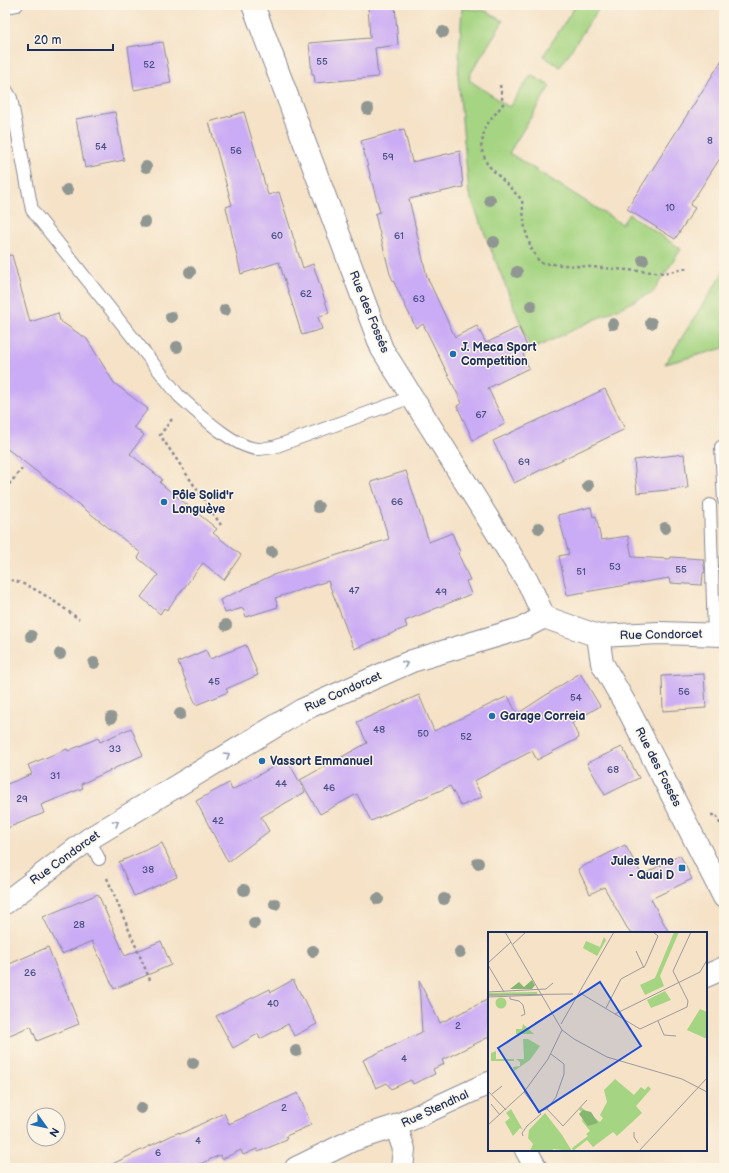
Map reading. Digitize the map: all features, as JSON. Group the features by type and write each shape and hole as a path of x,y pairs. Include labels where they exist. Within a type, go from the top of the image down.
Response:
{"street":[{"name":"Rue des Fossés","path":"253,5 374,332 382,349 529,584 544,617"},
{"name":"Rue Condorcet","path":"5,903 89,839 302,710 412,661 523,628 544,617 598,636 659,633 719,635"},
{"name":"Rue des Fossés","path":"598,636 602,664 627,707 724,897"},
{"path":"707,976 724,968"},
{"name":"Rue Stendhal","path":"402,1168 404,1148 396,1126 488,1084"},
{"path":"296,1168 353,1140 396,1126"},
{"path":"527,1151 536,1168"}],"lane":[{"path":"5,6 18,5"},
{"path":"5,88 11,98 32,210 178,396 208,422 243,445 258,449 274,447 412,397"},
{"path":"724,445 721,447 724,500"},
{"path":"710,505 719,635"},
{"path":"89,839 99,859"}],"path":[{"path":"500,85 503,104 484,127 481,148 488,164 522,200 525,229 531,248 540,263 664,273 688,268"},
{"path":"185,402 160,435 221,525"},
{"path":"5,489 22,469"},
{"path":"5,579 12,580 36,591 80,619"},
{"path":"99,859 150,980"}],"green space":[{"path":"576,5 601,5 560,67 543,56"},
{"path":"462,8 486,11 503,21 471,73 469,80 509,107 531,75 550,86 509,153 622,224 629,214 681,249 653,292 531,350 469,194 458,77"},
{"path":"724,271 724,348 665,364"}],"building":[{"path":"368,5 395,5 398,45 375,48 378,77 315,83 314,74 312,74 309,43 370,38"},
{"path":"163,42 171,83 134,90 128,47"},
{"path":"724,57 724,152 690,205 695,208 675,239 627,209"},
{"path":"115,112 124,160 85,168 76,119"},
{"path":"244,112 268,195 279,192 303,268 313,264 329,313 318,317 322,329 302,335 279,262 241,274 226,207 232,205 209,122"},
{"path":"404,129 412,162 460,151 463,187 409,199 427,277 455,337 477,326 486,343 519,327 529,351 523,354 529,368 488,388 505,424 473,440 457,406 462,403 423,324 416,328 390,274 375,214 380,212 361,141"},
{"path":"12,255 30,322 58,313 60,321 87,339 114,383 148,409 134,427 144,435 130,454 162,479 160,483 217,529 213,533 241,555 224,580 203,563 167,610 164,608 160,614 141,597 158,575 138,558 141,553 5,447 5,256"},
{"path":"605,389 625,429 514,483 493,441"},
{"path":"684,454 688,488 637,493 634,460"},
{"path":"406,471 429,542 452,533 460,552 458,553 470,580 466,581 471,594 405,621 407,627 354,649 328,581 275,598 278,607 246,617 243,608 225,613 220,600 273,575 389,539 371,482"},
{"path":"591,507 593,517 596,516 601,540 628,536 632,557 703,559 705,572 703,573 702,585 670,583 669,578 567,595 559,556 569,554 558,515"},
{"path":"246,645 258,675 226,689 228,692 196,705 178,662 206,650 210,659"},
{"path":"580,673 600,706 572,723 579,738 537,760 532,751 474,781 482,797 461,806 450,786 371,821 357,794 320,814 300,780 367,743 357,722 419,695 434,731 508,696 517,714"},
{"path":"704,674 706,708 663,711 662,676"},
{"path":"131,728 143,755 81,784 83,788 41,805 44,813 5,829 5,785 32,774 28,765 67,749 68,751 98,738 100,742"},
{"path":"622,747 639,778 605,795 587,763"},
{"path":"287,759 305,792 261,817 269,831 228,862 196,801 229,783 232,790"},
{"path":"162,843 177,877 134,896 119,862"},
{"path":"625,845 642,875 680,855 692,879 651,899 668,932 629,932 604,887 590,894 578,869"},
{"path":"98,894 125,956 161,941 171,965 114,989 92,941 62,954 43,917"},
{"path":"48,947 79,1024 37,1041 31,1026 5,1037 5,966"},
{"path":"293,980 317,1024 294,1036 288,1024 260,1039 258,1034 233,1048 216,1016 270,989 271,992"},
{"path":"419,981 440,1023 488,999 488,1037 442,1060 444,1064 433,1069 435,1074 413,1084 411,1080 391,1089 387,1083 376,1088 363,1060 422,1032"},
{"path":"298,1093 311,1125 286,1136 287,1140 258,1152 257,1149 243,1155 241,1150 222,1159 220,1155 191,1168 104,1168 179,1132 180,1134 224,1113 229,1124"}],"place":[{"name":"J. Meca Sport Competition","path":"453,354"},
{"name":"Pôle Solid'r Longuève","path":"164,502"},
{"name":"Garage Correia","path":"492,716"},
{"name":"Vassort Emmanuel","path":"262,761"},
{"name":"Jules Verne - Quai D","path":"682,868"}]}
